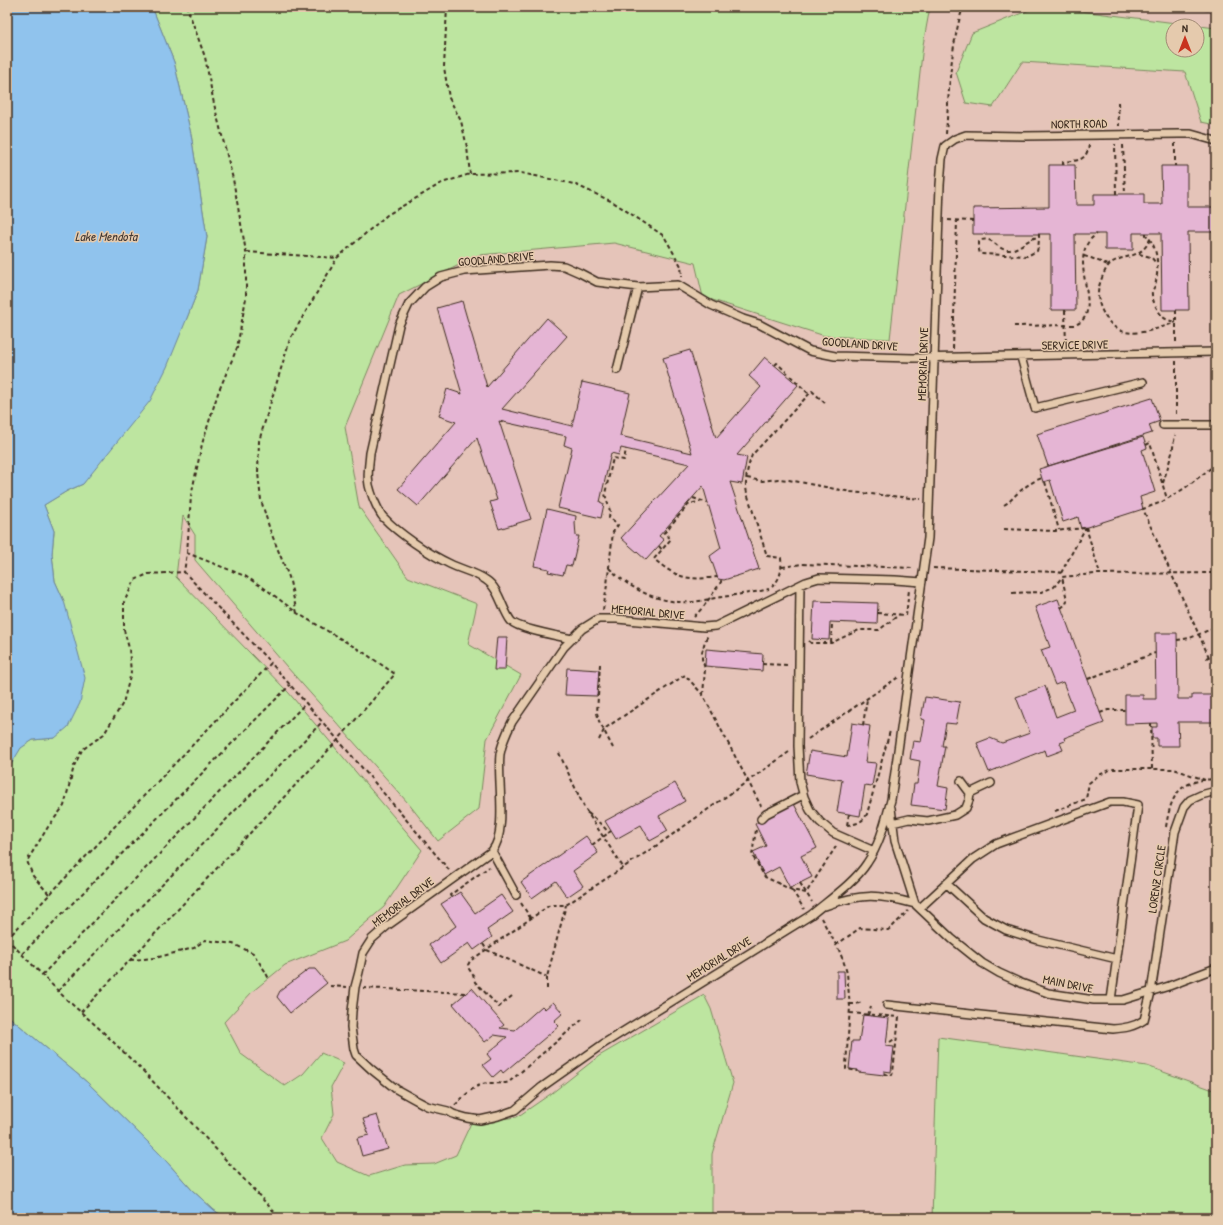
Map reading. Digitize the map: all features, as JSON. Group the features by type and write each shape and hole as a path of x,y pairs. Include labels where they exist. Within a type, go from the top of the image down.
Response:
{"lane":[{"name":"NORTH ROAD","path":"945,146 955,138 966,135 1024,136 1191,134 1216,141"},
{"name":"MEMORIAL DRIVE","path":"922,582 819,578 806,582 716,626 691,626 617,618 598,619 582,629 564,647 506,733 500,752 499,763 501,804 500,824 496,843 492,851 387,926 372,939 363,953 360,972 355,987 351,1027 356,1055 396,1089 428,1106 467,1118 480,1120 515,1110 542,1087 602,1044 809,916 842,890 867,863 879,841 891,800 909,675 922,582 928,538 938,220 942,160 945,146"},
{"name":"GOODLAND DRIVE","path":"572,639 525,628 512,622 504,610 495,590 488,581 478,575 439,559 409,539 382,516 370,491 368,475 370,453 399,325 409,304 425,287 441,277 464,271 550,264 564,266 597,282 638,286 678,285 711,305 743,320 759,324 810,351 835,356 934,358"},
{"path":"617,370 638,286"},
{"name":"SERVICE DRIVE","path":"934,358 1216,352"},
{"path":"1021,357 1035,408 1142,382"},
{"path":"1163,425 1216,425"},
{"path":"800,585 798,746 800,782 803,795 810,810 820,822 833,833 874,851"},
{"path":"892,823 909,820 928,821 955,815 966,808 969,800 970,793 961,781"},
{"path":"970,793 991,783"},
{"name":"LORENZ CIRCLE","path":"887,1005 1113,1028 1127,1027 1138,1024 1144,1020 1151,992 1175,832 1184,807 1190,800 1200,795 1216,791"},
{"path":"763,816 803,795"},
{"name":"MAIN DRIVE","path":"891,800 892,823 895,841 918,906"},
{"path":"918,906 947,884 974,859 996,844 1110,802 1123,802 1138,805 1111,1000"},
{"path":"492,851 516,895"},
{"path":"947,884 984,918 1006,930 1038,940 1117,959"},
{"name":"MAIN DRIVE","path":"818,909 843,900 861,896 893,898 918,906 952,938 982,963 999,973 1048,993 1094,1000 1124,1000 1151,992 1216,968"}],"path":[{"path":"184,572 187,553 191,496 202,444 218,393 237,348 246,298 246,252 233,179 214,104 206,57 187,7"},
{"path":"446,7 444,67 449,98 463,128 470,174"},
{"path":"945,146 950,74 959,20 963,7"},
{"path":"1177,7 1216,10"},
{"path":"1118,102 1119,134"},
{"path":"1176,134 1176,166"},
{"path":"1063,165 1063,162 1080,160 1085,157 1090,145 1090,135"},
{"path":"1116,194 1115,145 1124,145 1125,194"},
{"path":"938,220 973,221"},
{"path":"952,358 957,220"},
{"path":"1146,233 1155,248 1157,264 1155,286 1152,293 1153,299 1158,311 1163,317 1169,321 1176,322"},
{"path":"1014,326 1066,326 1080,323 1087,313 1088,300 1083,271 1084,250 1090,238 1097,234"},
{"path":"1039,235 1037,251 1027,256 980,254 979,242 981,240 988,239 1001,248 1010,250 1039,235"},
{"path":"1150,239 1145,249 1138,254 1124,257 1108,265 1098,294 1101,309 1111,324 1117,330 1124,332 1147,332 1176,322"},
{"path":"246,252 337,258"},
{"path":"1138,254 1151,257 1157,264"},
{"path":"1084,256 1108,265"},
{"path":"1065,310 1066,356"},
{"path":"1162,483 1172,453 1176,425 1176,310"},
{"path":"775,365 777,363 810,394"},
{"path":"609,568 623,581 638,591 676,602 693,602 772,588 780,576 782,567 781,558 767,556 747,493 747,478 752,455 812,391 827,405"},
{"path":"1146,445 1150,444 1167,499"},
{"path":"601,619 613,532 618,526 609,518 610,511 605,494 613,458 624,460 626,449"},
{"path":"1210,657 1143,509 1162,502 1185,488 1216,464"},
{"path":"747,478 762,481 778,479 789,480 851,492 930,500"},
{"path":"1004,505 1012,500 1017,493 1026,486 1042,478"},
{"path":"1045,482 1059,531"},
{"path":"693,498 708,503"},
{"path":"703,501 689,504 664,533 671,538 654,559 664,568 677,575 700,579 717,577"},
{"path":"1004,529 1059,531 1076,528 1082,529 1086,527"},
{"path":"1086,527 1100,574"},
{"path":"1061,608 1066,604 1067,600 1061,573 1086,527"},
{"path":"659,546 662,550"},
{"path":"81,1012 338,740 395,674 363,652 298,613 245,576 187,553"},
{"path":"49,894 33,876 27,861 48,827 64,806 74,766 82,750 104,734 123,703 131,673 129,648 124,630 124,602 135,580 148,574 184,572 271,663 322,721 454,878"},
{"path":"1012,594 1042,592 1054,587 1062,577 1100,574 1216,573"},
{"path":"691,626 693,618 722,582 721,580"},
{"path":"905,622 910,581"},
{"path":"877,613 906,615"},
{"path":"799,632 810,643 831,643 858,630 879,630 900,614"},
{"path":"831,643 832,624"},
{"path":"703,695 705,669 702,659 702,652 712,626"},
{"path":"1177,640 1190,638 1216,627"},
{"path":"1088,679 1155,653"},
{"path":"1206,658 1216,654"},
{"path":"271,663 7,939 58,991 145,1073 280,1218"},
{"path":"600,664 597,713 599,721 613,748"},
{"path":"762,664 799,666"},
{"path":"599,740 607,727 685,675 703,695 749,781 763,816"},
{"path":"512,996 499,1007 475,982 468,965 470,961 550,905 566,905 659,844 867,698 900,676 909,675"},
{"path":"899,682 900,676"},
{"path":"22,954 290,685"},
{"path":"863,725 867,698"},
{"path":"42,975 306,703"},
{"path":"1100,713 1108,710 1125,710"},
{"path":"58,991 322,721"},
{"path":"1151,723 1152,769"},
{"path":"847,825 860,822 867,814 892,726"},
{"path":"559,753 585,809 623,867"},
{"path":"574,797 578,795"},
{"path":"585,809 610,832 592,845"},
{"path":"806,893 842,837 847,825 849,814"},
{"path":"756,830 752,855 765,877 792,890 806,893"},
{"path":"452,897 450,895 497,862"},
{"path":"800,883 818,909 844,963 847,973 850,1004 846,1069 858,1071"},
{"path":"792,890 809,916"},
{"path":"516,895 531,919"},
{"path":"547,989 547,977 566,905"},
{"path":"129,960 155,958 194,948 205,940 233,944 253,953 269,979"},
{"path":"483,944 487,950 547,977"},
{"path":"330,986 466,993"},
{"path":"850,1004 862,1002"},
{"path":"868,1015 871,1006"},
{"path":"850,1013 899,1017 892,1074 884,1074"},
{"path":"448,1111 476,1087 489,1083 503,1084 510,1082 583,1019"},
{"path":"890,1042 896,1038"}],"green space":[{"path":"152,7 930,7 923,45 890,339 825,336 703,297 695,263 614,243 479,255 399,295 345,427 359,507 408,577 477,604 468,644 521,675 487,739 479,809 438,841 408,803 287,667 195,560 195,535 183,516 176,577 288,692 422,850 384,907 345,941 285,965 253,991 224,1022 241,1054 285,1086 303,1074 321,1053 344,1063 331,1087 334,1114 322,1138 337,1162 369,1176 405,1165 434,1164 456,1155 471,1123 494,1122 500,1119 517,1117 552,1093 599,1056 704,995 711,1009 733,1083 712,1154 712,1218 225,1218 192,1190 158,1152 88,1083 7,1015 7,771 20,748 33,740 55,738 64,601 55,581 52,554 54,531 44,505 67,491 83,484 187,318 198,290 207,237 191,134 174,62"},
{"path":"1037,7 1048,7 1165,22 1165,58 1205,58 1205,27 1216,28 1216,125 1201,122 1185,72 1022,62 993,107 966,103 956,72 972,33"},
{"path":"938,1037 1147,1066 1216,1091 1216,1218 932,1218"}],"water":[{"name":"Lake Mendota","path":"7,7 152,7 174,62 191,134 207,237 198,290 167,367 150,401 83,484 67,491 44,505 54,531 52,554 55,581 64,601 85,678 80,703 68,727 55,738 33,740 21,748 7,771"},
{"path":"7,1015 88,1083 158,1152 192,1190 225,1218 7,1218"}],"building":[{"path":"1049,165 1075,165 1076,205 1094,205 1094,194 1144,194 1144,204 1162,204 1161,166 1187,166 1187,207 1216,207 1216,232 1188,232 1189,310 1162,310 1161,233 1133,233 1133,250 1105,250 1105,234 1075,234 1076,310 1051,310 1051,234 973,234 973,208 1049,207"},
{"path":"462,301 487,387 547,318 567,336 502,409 572,426 582,382 630,393 620,436 692,453 663,358 690,350 716,438 761,387 749,376 765,357 798,385 737,455 747,457 742,484 730,482 759,569 724,580 718,579 710,556 721,548 703,486 659,536 664,540 646,560 621,538 689,464 621,448 619,455 611,453 600,502 604,504 601,518 558,508 572,448 564,445 566,436 499,421 531,519 499,529 490,502 497,500 477,438 418,506 398,489 456,422 439,416 447,389 462,394 437,308"},
{"path":"1152,398 1160,421 1149,425 1152,433 1048,466 1037,434"},
{"path":"1143,437 1147,448 1142,450 1155,492 1140,497 1143,509 1081,529 1078,517 1063,522 1050,480 1043,482 1039,469"},
{"path":"547,509 576,516 576,536 579,536 572,566 566,565 563,575 548,572 549,569 534,566"},
{"path":"1058,599 1104,723 1064,738 1065,741 1060,743 1063,750 1047,756 1045,750 989,772 977,743 990,738 1002,743 1030,733 1016,697 1045,686 1056,717 1074,710 1063,682 1055,685 1041,650 1050,647 1035,607"},
{"path":"814,601 878,603 877,624 830,622 829,640 812,639"},
{"path":"1155,633 1177,633 1178,699 1192,699 1192,695 1213,695 1213,660 1216,660 1216,760 1215,722 1178,722 1179,746 1157,746 1157,738 1152,738 1152,727 1157,727 1157,723 1125,724 1125,695 1143,695 1143,699 1156,699"},
{"path":"497,637 507,637 505,670 494,670"},
{"path":"706,649 763,654 762,671 705,666"},
{"path":"567,668 599,670 597,696 565,695"},
{"path":"925,697 960,702 956,724 946,723 942,746 945,746 938,786 948,788 945,809 911,805 914,784 917,784 920,761 910,759 913,741 921,742 925,720 921,719"},
{"path":"852,723 870,726 865,762 876,763 872,786 865,785 860,816 837,812 842,780 806,774 810,751 847,757"},
{"path":"675,783 685,801 659,816 668,831 650,841 641,825 616,839 605,821"},
{"path":"794,804 817,848 801,856 812,877 790,888 779,867 764,875 753,852 766,846 755,824"},
{"path":"586,836 598,853 573,871 583,886 567,897 556,881 532,898 521,882"},
{"path":"460,892 475,913 501,895 513,912 487,930 492,937 474,950 469,943 441,963 429,945 456,926 441,904"},
{"path":"309,969 315,969 327,983 290,1013 277,997 280,991"},
{"path":"837,971 844,971 845,999 837,999"},
{"path":"472,988 504,1025 500,1028 515,1030 542,1006 545,1009 553,1002 563,1013 554,1021 559,1026 503,1073 501,1070 493,1077 483,1065 491,1059 487,1054 507,1037 494,1035 485,1042 453,1004"},
{"path":"863,1015 889,1018 886,1046 894,1047 891,1072 884,1071 884,1075 858,1072 858,1070 849,1069 852,1041 859,1041"},
{"path":"377,1115 388,1149 362,1156 357,1138 369,1135 363,1119"}]}
